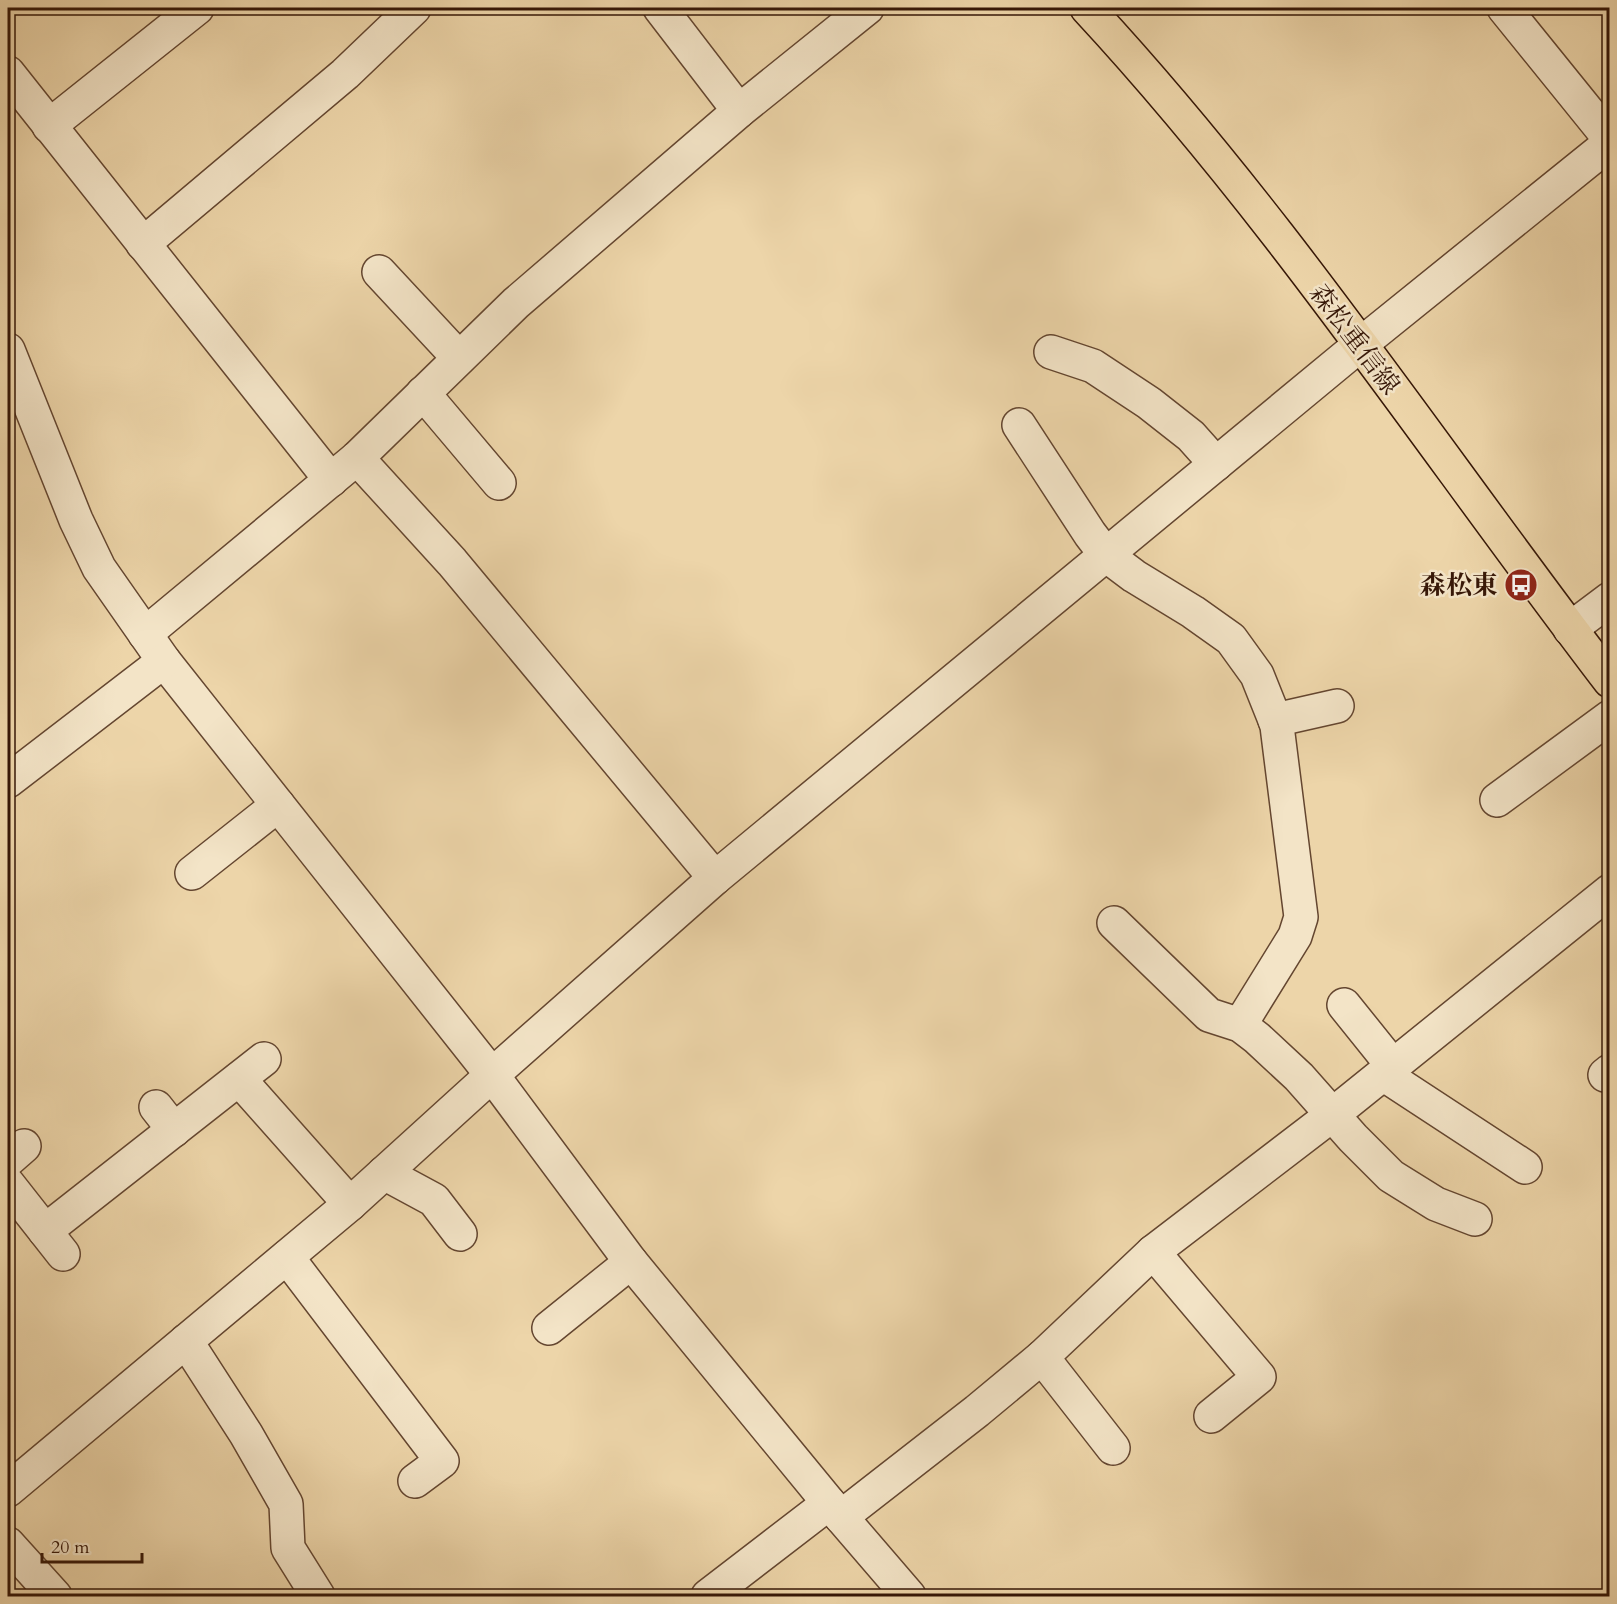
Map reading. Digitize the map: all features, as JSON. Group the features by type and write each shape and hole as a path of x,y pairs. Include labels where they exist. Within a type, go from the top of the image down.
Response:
{"main road":[{"name":"森松重信線","path":"1087,8 1203,140 1361,344 1610,681"}],"street":[{"path":"49,126 197,8"},
{"path":"143,244 345,74 414,8"},
{"path":"660,8 739,111"},
{"path":"145,634 357,458 516,303 739,111 867,8"},
{"path":"9,1486 350,1204 715,878 1610,141 1503,8"},
{"path":"8,74 331,480"},
{"path":"379,272 459,358"},
{"path":"8,350 14,385 99,568 164,661 492,1075 631,1263 909,1596"},
{"path":"1051,352 1093,366 1149,403 1191,436 1216,464"},
{"path":"423,393 499,483"},
{"path":"1019,425 1106,555 1134,576 1231,639 1257,675 1275,720 1301,917 1295,936 1240,1025"},
{"path":"357,458 452,562 715,878"},
{"path":"1570,629 1610,599"},
{"path":"8,781 164,661"},
{"path":"1275,720 1336,706"},
{"path":"1497,800 1610,717"},
{"path":"192,873 278,805"},
{"path":"708,1596 968,1418 1042,1357 1153,1252 1332,1115 1610,891"},
{"path":"1114,923 1209,1016 1240,1025 1257,1038 1299,1077 1391,1176 1436,1204 1475,1219"},
{"path":"1344,1005 1388,1070 1525,1167"},
{"path":"8,1184 54,1243 165,1118 251,1069 350,1204"},
{"path":"384,1173 434,1200 460,1234"},
{"path":"1153,1252 1259,1377 1211,1416"},
{"path":"287,1257 442,1461 415,1481"},
{"path":"549,1328 631,1263"},
{"path":"186,1341 246,1434 286,1504 288,1548 318,1596"},
{"path":"1042,1357 1113,1448"},
{"path":"8,1544 55,1596"}],"place":[{"name":"森松東","path":"1521,585"}]}
